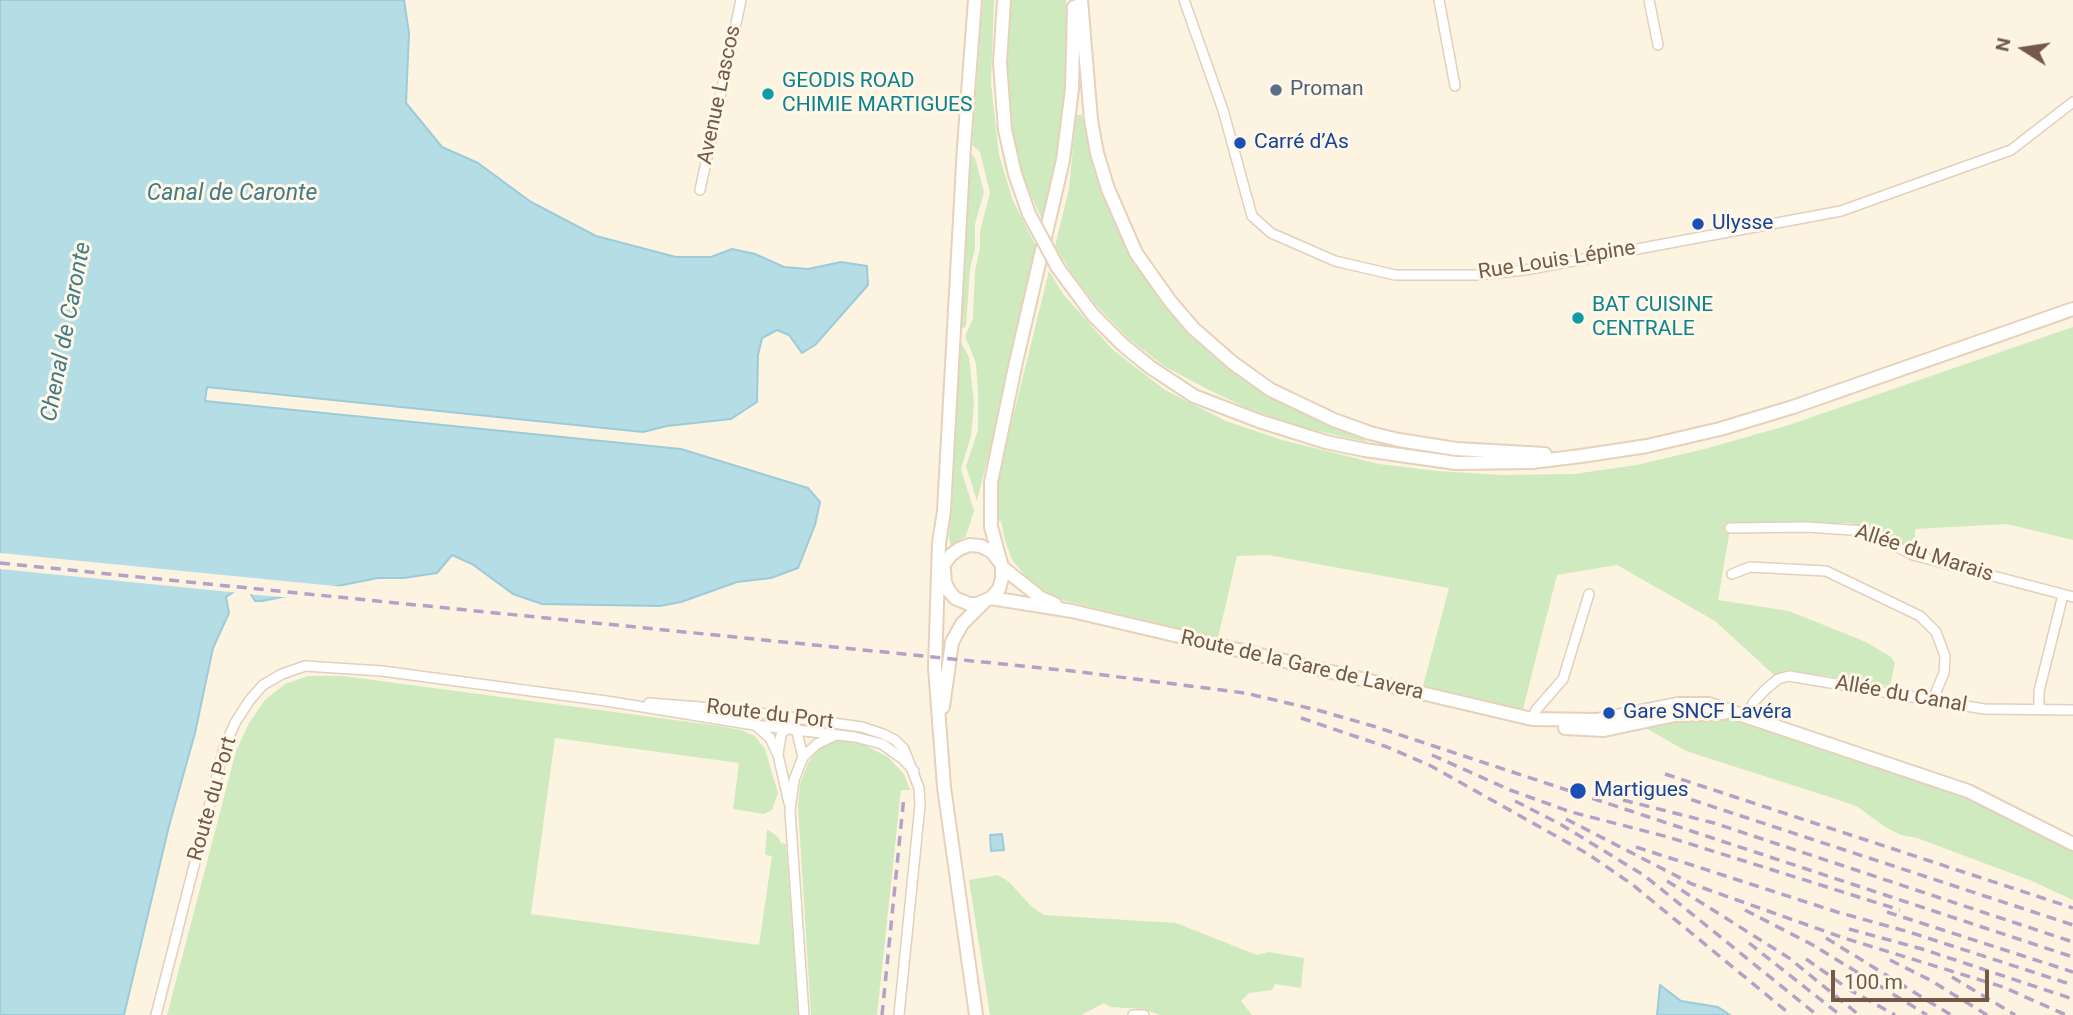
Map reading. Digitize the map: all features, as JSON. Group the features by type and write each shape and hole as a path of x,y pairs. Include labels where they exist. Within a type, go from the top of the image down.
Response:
{"street":[{"name":"Avenue Lascos","path":"699,190 741,0"},
{"path":"975,0 964,146 935,667 944,788 976,1015"},
{"path":"1004,0 1000,63 1005,130 1015,174 1029,214 1058,268 1093,315 1122,344 1150,367 1194,396 1259,421 1326,442 1423,459 1485,464 1532,462 1647,446 1793,407 2073,309"},
{"path":"940,739 952,642 962,624 999,589 1002,578 1001,564 990,527 991,482 1063,160 1072,89 1074,0"},
{"path":"1080,0 1091,120 1108,189 1136,253 1175,307 1207,340 1271,390 1334,420 1370,433 1456,449 1581,456"},
{"name":"Rue Louis Lépine","path":"1184,0 1223,110 1252,216 1271,233 1335,261 1395,275 1477,275 1525,270 1841,211 2011,149 2073,102"},
{"path":"1438,0 1455,86"},
{"path":"1649,0 1658,45"},
{"name":"Allée du Marais","path":"1730,528 1807,527 1866,531 1913,555 2068,596"},
{"path":"941,569 959,549 969,545 981,546 992,552 1001,564"},
{"name":"Route de la Gare de Lavera","path":"1001,564 1041,598 1072,611"},
{"path":"1732,574 1750,567 1826,571 1920,616 1936,632 1945,656 1944,673 1933,699"},
{"path":"941,569 945,583 955,598 969,604 988,600"},
{"path":"1532,719 1536,710 1563,679 1589,594"},
{"path":"2039,709 2039,691 2068,596"},
{"name":"Route de la Gare de Lavera","path":"988,600 1072,611 1532,719 1597,720 1678,704 1718,706 1968,792 2073,844"},
{"name":"Route du Port","path":"156,1015 224,748 242,712 263,685 282,674 305,666 337,667 606,701 871,740 882,744 903,759 914,771"},
{"name":"Allée du Canal","path":"1748,716 1753,703 1765,690 1778,679 1789,676 1984,709 2073,710"},
{"name":"Route du Port","path":"606,701 738,710 862,727 895,740 904,749 919,788 920,805 899,1015"},
{"path":"792,717 778,744 778,755 790,811 804,1015"},
{"path":"792,717 803,757"},
{"path":"754,724 770,738 778,755"},
{"path":"790,811 794,780 803,757 817,744 838,735"},
{"path":"968,964 970,1015"},
{"path":"1133,1015 1144,1015"}],"green space":[{"path":"983,0 994,0 991,83 999,155 1013,201 1039,252 977,501 966,466 978,430 976,363 965,336 973,319 980,231 990,193 980,152 972,145"},
{"path":"1011,0 1066,0 1066,95 1060,147 1044,224 1021,173 1011,123 1007,79"},
{"path":"1076,115 1082,115 1092,158 1116,226 1143,273 1170,311 1206,348 1244,378 1279,401 1366,442 1305,428 1247,408 1207,389 1164,366 1128,338 1096,305 1055,246 1069,189"},
{"path":"971,154 975,158 984,192 975,224 975,249 970,269 966,326 961,330"},
{"path":"1049,271 1063,294 1113,350 1165,390 1226,421 1282,440 1379,464 1502,475 1574,474 1637,465 1708,448 1789,425 2073,327 2073,540 2007,524 1915,529 1915,551 1878,531 1850,523 1731,523 1718,600 1789,611 1866,642 1891,657 1895,663 1890,686 1820,675 1786,673 1775,676 1715,621 1617,565 1557,575 1523,709 1423,686 1449,588 1268,555 1237,556 1218,638 1062,600 1038,589 1023,578 1025,575 1012,560 1001,521 996,521 996,486"},
{"path":"960,340 969,357 974,403 971,436 961,469 974,511 966,536 951,546 949,539"},
{"path":"308,676 343,676 720,726 755,736 765,749 778,793 772,810 764,814 733,809 739,763 555,738 531,914 759,945 772,856 765,855 767,829 778,837 781,843 786,844 799,1015 167,1015 236,751 249,723 265,700 285,684"},
{"path":"1722,718 1750,723 1960,794 2005,813 2073,849 2073,900 2032,881 1917,838 1901,835 1858,807 1686,751 1644,727 1665,721"},
{"path":"843,740 860,743 888,757 904,774 910,790 901,790 877,1015 811,1015 798,807 800,784 808,763 817,751 830,742"},
{"path":"998,875 1044,915 1176,923 1257,955 1269,952 1304,958 1301,988 1275,984 1272,990 1249,993 1241,1001 1252,1015 1160,1015 1143,1009 1110,1007 1104,1003 1081,1015 990,1015 969,880"}],"water":[{"name":"Canal de Caronte","path":"0,0 404,0 409,33 406,103 442,147 478,163 531,202 596,236 676,257 711,257 732,249 755,254 784,267 808,269 841,262 867,266 868,285 815,345 802,353 789,335 777,330 762,338 758,355 757,402 731,419 667,426 643,432 207,387 205,401 681,449 808,488 820,502 815,525 798,568 771,578 737,582 681,602 660,606 542,604 513,594 472,564 452,555 437,573 404,578 378,578 262,601 255,601 247,588 226,597 229,613 213,648 195,733 169,826 124,1015 0,1015"},
{"path":"1002,834 1004,850 991,851 990,835"},
{"path":"1660,985 1681,1001 1718,1007 1730,1015 1657,1015"}],"pier":[{"path":"0,553 345,587 294,598 247,594 0,569"}],"railway":[{"path":"0,563 1072,671 1245,693 1373,726 2073,957"},
{"path":"1301,718 1387,747 1431,766 1588,854 1633,885 1791,1015"},
{"path":"1432,755 1510,790 1571,812 1668,837 1900,910"},
{"path":"1665,774 2073,908"},
{"path":"1659,789 2073,925"},
{"path":"882,1015 904,796"},
{"path":"1623,800 1714,823 2073,942"},
{"path":"1515,801 1560,824 1645,876 1817,1015"},
{"path":"1566,819 1692,884 1844,938 2003,987 2066,1015"},
{"path":"1636,847 2073,985"},
{"path":"1667,881 1789,958 1859,1015"},
{"path":"1745,910 1811,944 1927,1015"},
{"path":"1887,912 2073,972"},
{"path":"1849,929 1922,949 2073,999"},
{"path":"1826,938 1951,1015"},
{"path":"1749,943 1840,1015"},
{"path":"1806,959 1850,990 1895,1015"},
{"path":"1890,960 1930,980 1987,1015"},
{"path":"1952,977 2015,1015"}],"place":[{"name":"Proman","path":"1276,90"},
{"name":"GEODIS ROAD CHIMIE MARTIGUES","path":"768,94"},
{"name":"Carré d’As","path":"1240,143"},
{"name":"Ulysse","path":"1698,224"},
{"name":"BAT CUISINE CENTRALE","path":"1578,318"},
{"name":"Gare SNCF Lavéra","path":"1609,713"},
{"name":"Martigues","path":"1578,791"}],"water label":[{"name":"Chenal de Caronte","path":"67,332"}]}
